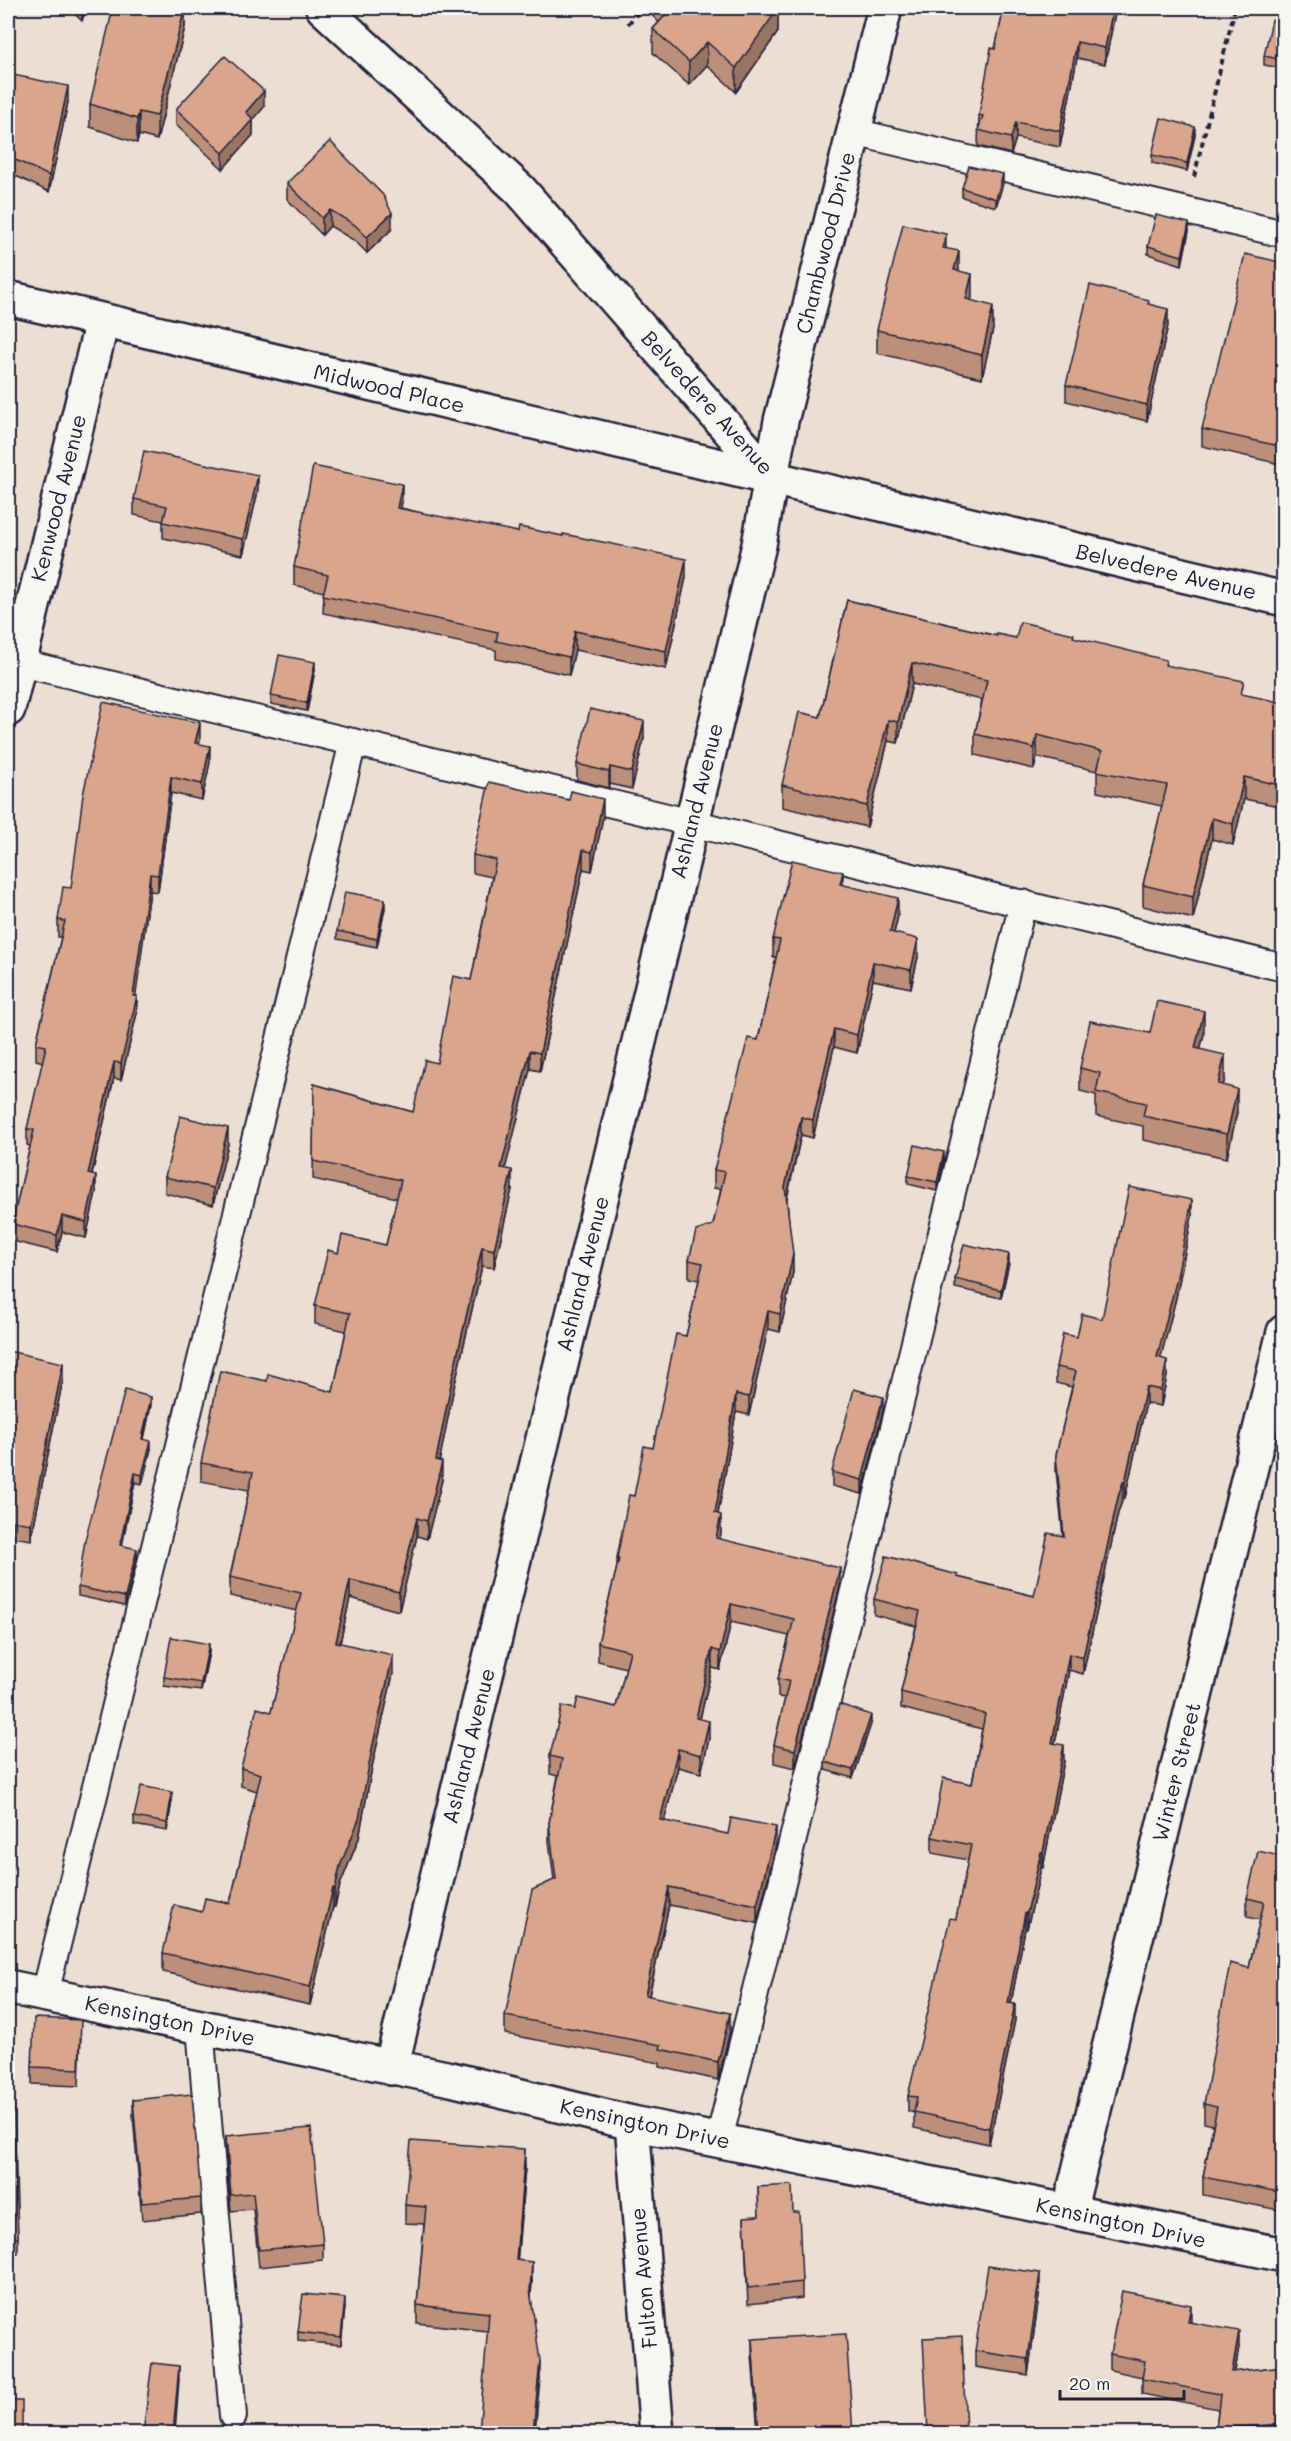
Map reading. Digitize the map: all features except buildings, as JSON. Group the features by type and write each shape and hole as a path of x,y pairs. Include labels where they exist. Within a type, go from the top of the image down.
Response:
{"street":[{"name":"Belvedere Avenue","path":"323,8 520,190 771,478 1284,599"},
{"name":"Chambwood Drive","path":"771,478 781,421 885,8"},
{"name":"Midwood Place","path":"8,298 771,478"},
{"name":"Kenwood Avenue","path":"8,709 13,662 102,321"},
{"name":"Ashland Avenue","path":"391,2068 759,545 771,478"},
{"name":"Winter Street","path":"1069,2212 1284,1332"},
{"name":"Kensington Drive","path":"8,1986 451,2079 632,2123 1284,2256"},
{"name":"Fulton Avenue","path":"632,2123 657,2433"}],"lane":[{"path":"854,132 1284,234"},
{"path":"13,662 692,823 1284,968"},
{"path":"45,1994 353,742"},
{"path":"719,2140 1023,903"},
{"path":"200,2027 233,2416"}],"path":[{"path":"628,24 642,8"},
{"path":"1186,210 1235,8"}]}
